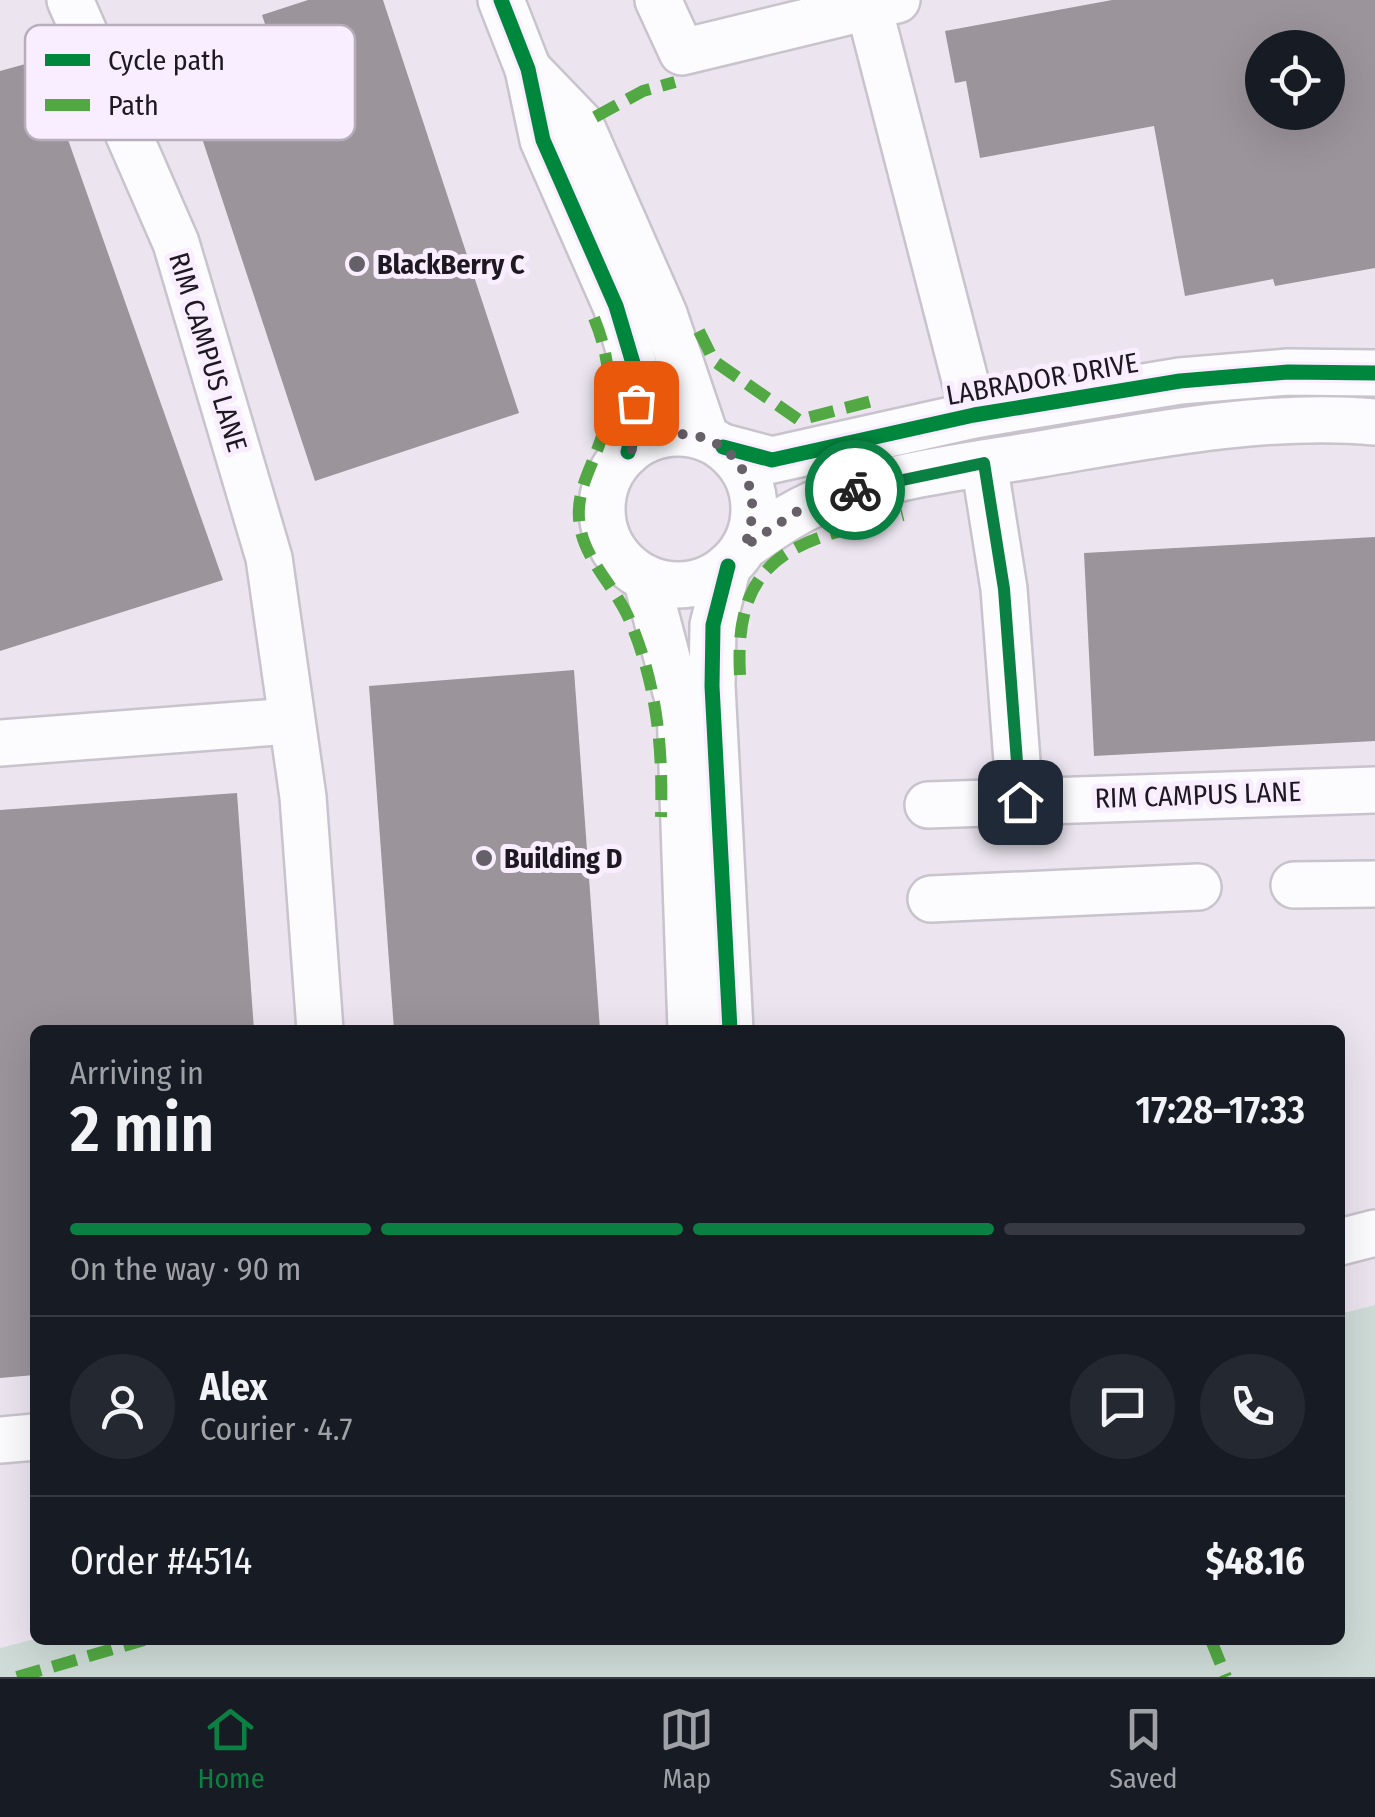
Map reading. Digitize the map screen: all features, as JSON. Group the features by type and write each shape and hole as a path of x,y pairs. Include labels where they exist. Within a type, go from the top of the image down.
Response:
{"street":[{"name":"RIM CAMPUS LANE","path":"70,0 81,25"},
{"path":"500,0 528,69 543,140 616,306 638,380 635,426 628,452"},
{"path":"658,0 682,52 878,2 974,415"},
{"path":"528,69 580,123 664,314 714,443"},
{"name":"RIM CAMPUS LANE","path":"131,140 176,243 269,558 303,797 320,1025"},
{"name":"LABRADOR DRIVE","path":"714,443 772,460 974,415 1180,380 1288,372 1375,373"},
{"path":"730,1025 712,626 736,557 754,517 750,485 744,470 714,443 686,434 665,434 628,452 610,476 602,505 613,549 646,578 674,585 716,575 736,557 804,507 839,494 984,463 1188,430 1302,421 1375,422"},
{"path":"984,463 1004,589 1020,802"},
{"path":"646,578 680,707 692,1025"},
{"path":"0,742 292,721"},
{"name":"RIM CAMPUS LANE","path":"928,805 1375,790"},
{"path":"1294,885 1375,884"},
{"path":"930,899 1198,887"},
{"path":"1345,1241 1375,1233"},
{"path":"0,1440 30,1438"}],"shaded area":[{"path":"1375,1305 1375,1677 0,1677 0,1648 30,1640 30,1645 1345,1645 1345,1313"}],"building":[{"name":"BlackBerry C","path":"308,0 383,0 519,413 315,481 203,140 355,140 355,25 265,25 262,15"},
{"path":"1112,0 1375,0 1375,268 1275,286 1273,279 1185,296 1154,126 980,158 966,81 955,83 945,31"},
{"path":"25,64 25,140 68,140 223,580 0,651 0,71"},
{"path":"1375,537 1375,741 1094,756 1084,553"},
{"name":"Building D","path":"574,670 600,1025 394,1025 369,686"},
{"path":"237,793 254,1025 30,1025 30,1375 0,1378 0,810"}],"marked path":[{"path":"595,117 643,91 675,82"},
{"path":"594,318 604,349 609,397 604,429 582,490 579,519 586,547 624,608 647,669 659,742 661,817"},
{"path":"699,331 714,361 799,420 872,401"},
{"path":"740,675 741,633 748,601 762,576 781,558 805,544 903,515"},
{"path":"17,1677 127,1645"},
{"path":"1213,1645 1226,1677"}],"cycle path":[{"path":"501,0 528,69 543,140 616,306 638,380 635,425 628,452"},
{"path":"723,447 772,460 974,415 1180,381 1288,372 1375,373"},
{"path":"728,566 713,625 712,686 730,1025"}],"way so far":[{"path":"636,403 628,452 665,434 686,434 723,447 744,470 754,500 754,517 744,547 804,507 855,490"}],"place":[{"name":"BlackBerry C","path":"357,264"},
{"name":"Building D","path":"484,858"}],"route":[{"path":"855,490 984,463 1004,589 1020,802"}]}
